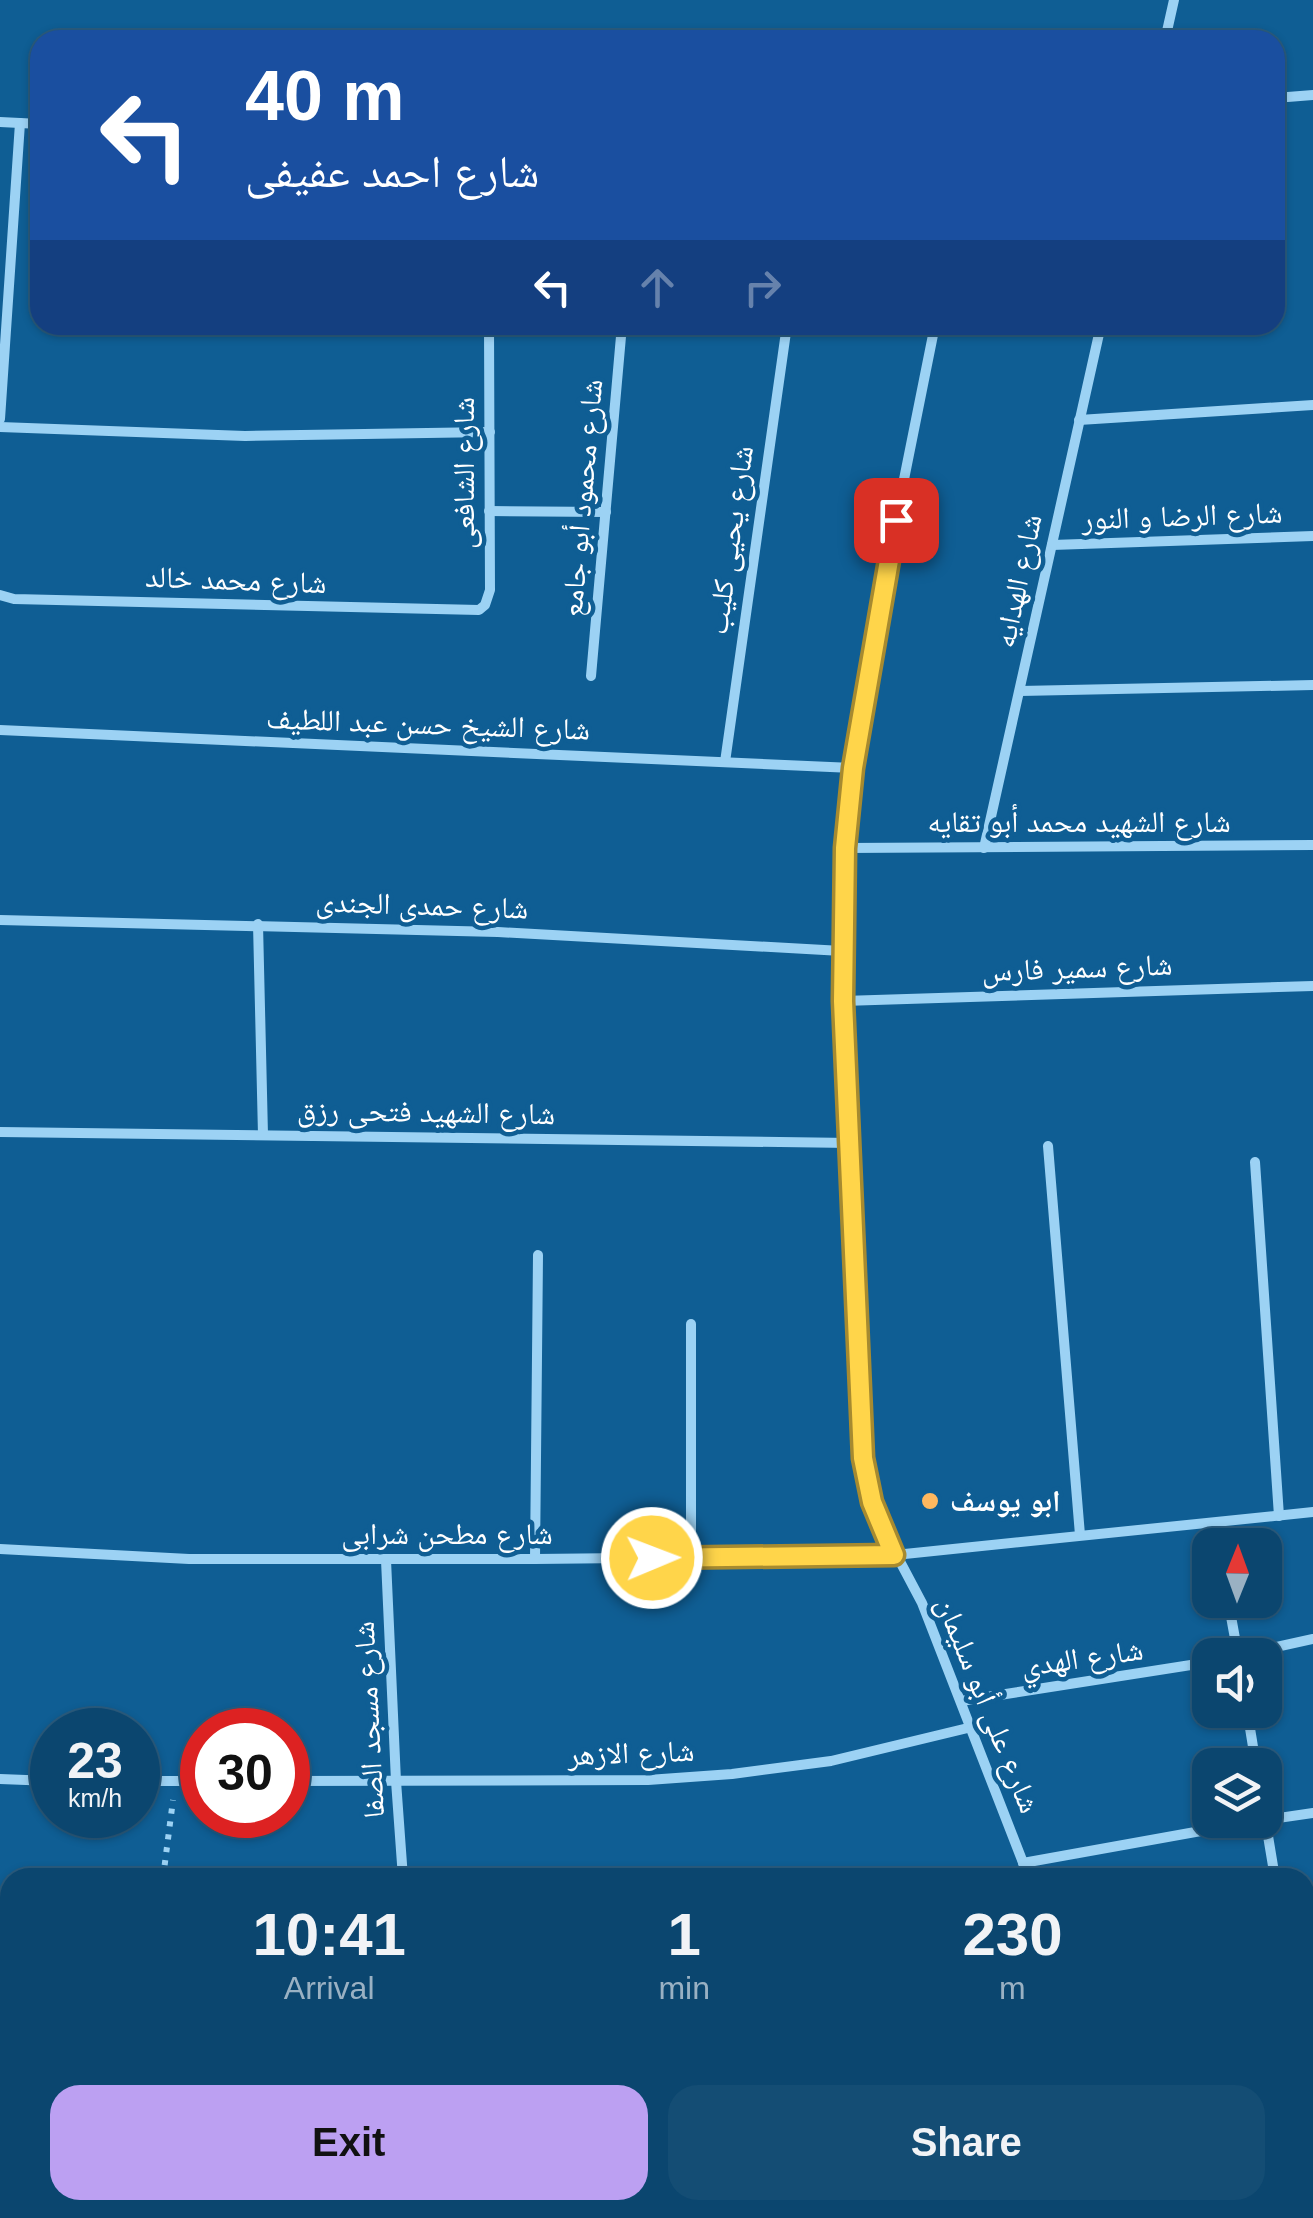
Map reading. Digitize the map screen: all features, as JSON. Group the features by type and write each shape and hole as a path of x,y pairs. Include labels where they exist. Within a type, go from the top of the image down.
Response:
{"street":[{"path":"1167,30 1174,0"},
{"path":"1285,97 1313,95"},
{"path":"0,122 30,123"},
{"path":"20,122 0,423 245,436 490,432"},
{"name":"شارع الشافعى","path":"472,612 479,610 488,598 489,335"},
{"name":"شارع محمود أبو جامع","path":"591,676 621,335"},
{"name":"شارع يحيى كليب","path":"725,762 786,335"},
{"name":"شارع على أبو سليمان","path":"933,335 888,559 853,768 845,848 843,1001 863,1458 872,1502 894,1555 922,1603 1025,1868"},
{"name":"شارع الهدايه","path":"984,848 1099,335"},
{"path":"1079,420 1313,404"},
{"path":"490,511 606,512"},
{"name":"شارع الرضا و النور","path":"1052,546 1313,536"},
{"name":"شارع محمد خالد","path":"0,595 14,599 472,612"},
{"path":"1020,691 1313,685"},
{"name":"شارع الشيخ حسن عبد اللطيف","path":"0,730 853,768"},
{"name":"شارع الشهيد محمد أبو تقايه","path":"845,848 1313,845"},
{"name":"شارع حمدى الجندى","path":"0,920 498,932 842,951"},
{"path":"258,924 264,1135"},
{"name":"شارع سمير فارس","path":"843,1001 1313,986"},
{"name":"شارع الشهيد فتحى رزق","path":"0,1132 851,1143"},
{"path":"1048,1146 1080,1535"},
{"path":"1255,1162 1280,1516"},
{"path":"535,1559 538,1256"},
{"path":"691,1324 691,1558"},
{"name":"شارع مطحن شرابى","path":"0,1550 188,1559 894,1555 1313,1512"},
{"path":"1216,1522 1217,1528"},
{"name":"شارع مسجد الصفا","path":"386,1560 402,1868"},
{"path":"1282,1646 1313,1639"},
{"name":"شارع الهدي","path":"961,1701 1192,1665"},
{"name":"شارع الازهر","path":"310,1782 648,1780 732,1774 831,1762 972,1727"},
{"path":"0,1780 30,1781"},
{"path":"160,1781 180,1781"},
{"path":"1282,1817 1313,1813"},
{"path":"1023,1863 1192,1832"},
{"path":"1268,1838 1273,1868"}],"path":[{"path":"165,1868 175,1781"}],"place":[{"name":"ابو يوسف","path":"930,1501"}],"route":[{"path":"652,1558 894,1555 872,1502 863,1458 842,951 848,804 896,520"}]}
